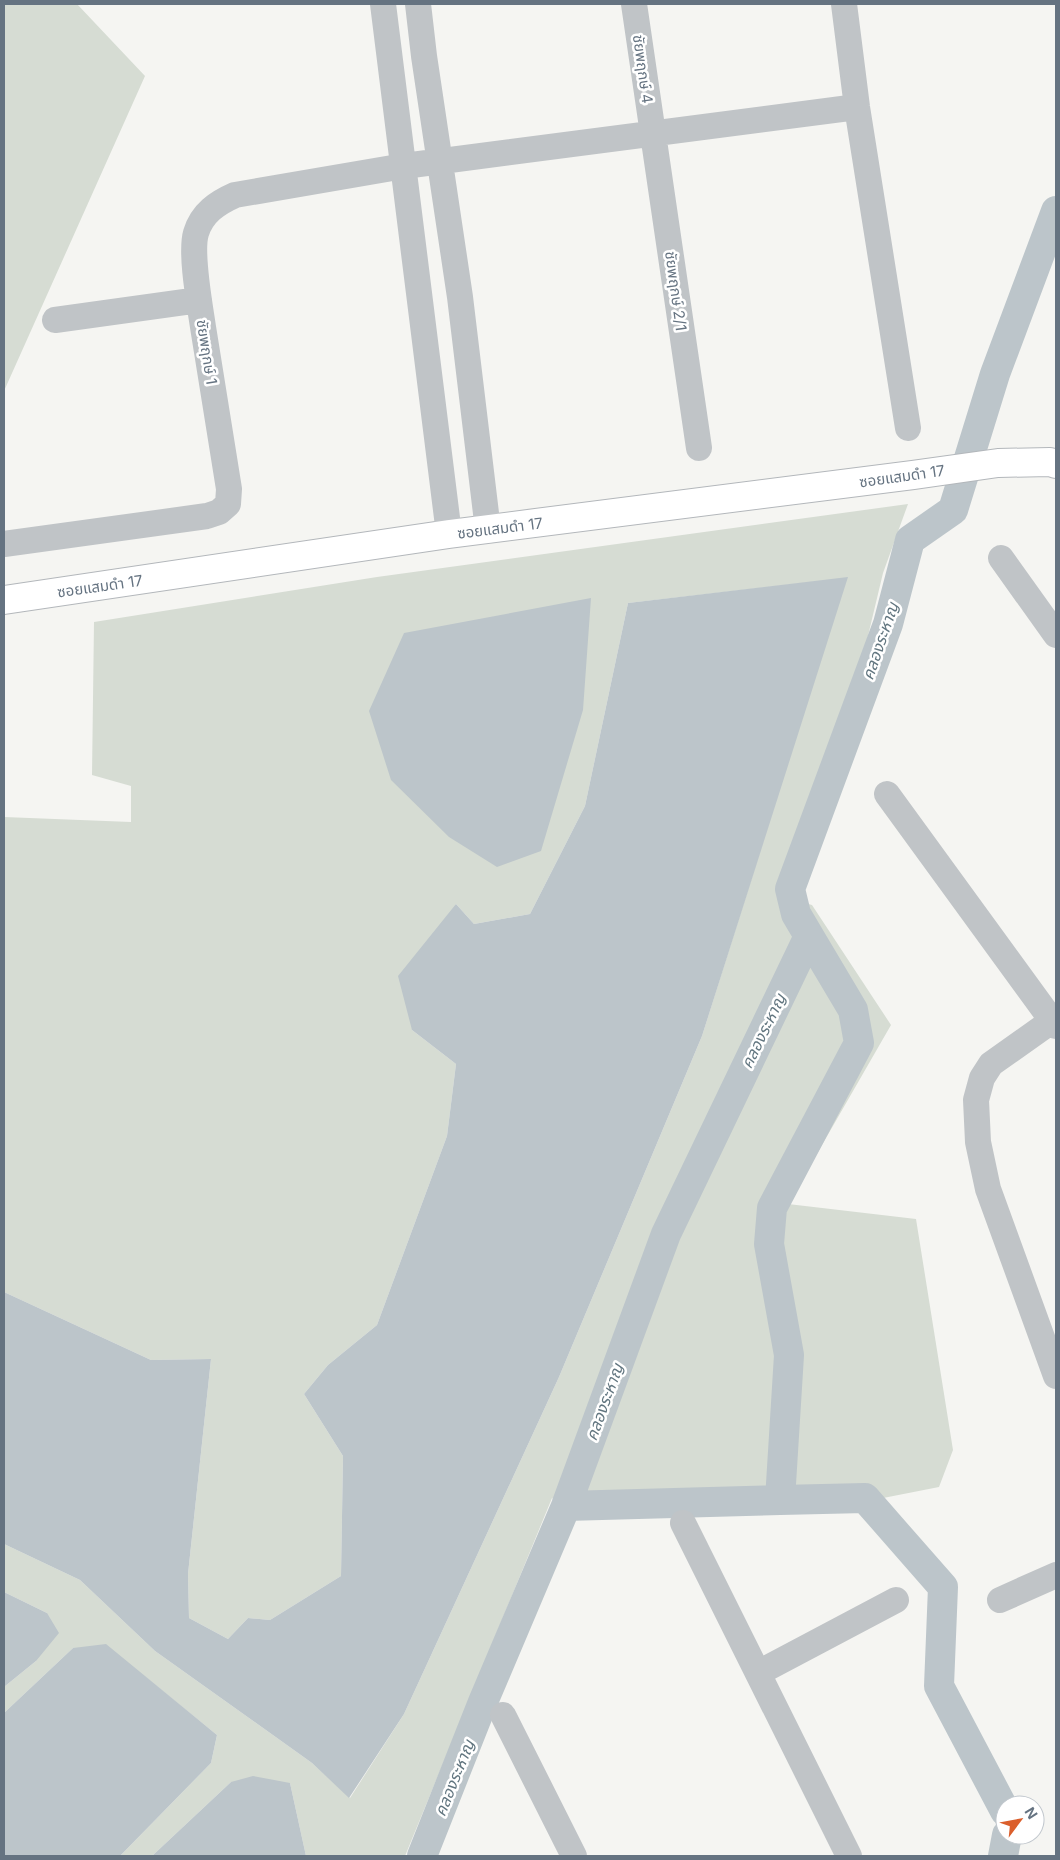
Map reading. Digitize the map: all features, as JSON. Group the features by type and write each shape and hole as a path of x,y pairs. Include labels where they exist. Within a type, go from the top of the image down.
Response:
{"street":[{"path":"384,4 450,534"},
{"path":"418,4 460,297 488,530"},
{"name":"ชัยพฤกษ์ 4","path":"634,4 653,133"},
{"path":"844,4 857,107 908,428"},
{"path":"391,59 424,56"},
{"name":"ชัยพฤกษ์ 1","path":"4,544 207,516 219,512 228,504 229,489 199,300 195,261 195,235 202,218 218,203 235,195 404,166 857,107"},
{"name":"ชัยพฤกษ์ 2/1","path":"653,133 699,448"},
{"path":"421,303 460,297"},
{"path":"55,320 199,300"},
{"name":"ซอยแสมดำ 17","path":"4,600 450,534 998,463 1050,462 1056,464"},
{"path":"1001,558 1056,635"},
{"path":"887,794 1055,1021 991,1064 982,1078 976,1100 978,1142 988,1189 1056,1376"},
{"path":"683,1523 848,1856"},
{"path":"1000,1600 1056,1575"},
{"path":"758,1673 896,1600"},
{"path":"503,1715 574,1856"}],"shaded area":[{"path":"4,4 77,4 145,76 4,391"},
{"path":"908,504 883,573 867,640 776,895 812,905 891,1025 788,1204 916,1219 953,1450 939,1487 807,1513 570,1513 552,1498 405,1856 306,1856 290,1783 231,1782 152,1856 120,1856 211,1763 217,1735 143,1675 73,1648 4,1713 4,1687 36,1661 47,1613 4,1592 4,1544 80,1580 155,1651 312,1763 350,1798 404,1714 559,1377 702,1036 846,578 628,603 585,806 530,914 474,924 456,904 412,1030 456,1064 447,1136 377,1325 328,1365 304,1394 343,1456 341,1576 270,1620 248,1618 228,1639 189,1618 188,1574 211,1359 151,1360 4,1292 4,817 131,822 131,786 92,775 94,622 377,577"},
{"path":"848,577 702,1036 559,1377 404,1714 349,1798 312,1763 155,1651 80,1580 4,1544 4,1292 151,1360 211,1359 188,1574 189,1618 228,1639 248,1618 270,1620 341,1576 343,1456 304,1394 328,1365 377,1325 447,1136 456,1064 412,1030 398,976 456,904 474,924 530,914 585,806 628,603"},
{"path":"591,598 583,710 541,851 497,867 449,837 391,780 369,711 404,633"},
{"path":"4,1592 47,1613 59,1633 36,1661 4,1687"},
{"path":"106,1644 217,1735 211,1763 120,1856 4,1856 4,1713 73,1648"},
{"path":"253,1776 290,1783 306,1856 152,1856 231,1782"}],"waterway":[{"name":"คลองระหาญ","path":"422,1856 483,1702 566,1506 666,1234 809,936 796,914 790,889 888,624 910,540 953,510 995,374 1056,211"},
{"path":"809,936 853,1010 859,1043 772,1208 769,1244 789,1355 780,1500 865,1498 943,1587 939,1686 997,1795"},
{"path":"566,1506 780,1500"},
{"path":"1003,1856 1005,1845"}]}
